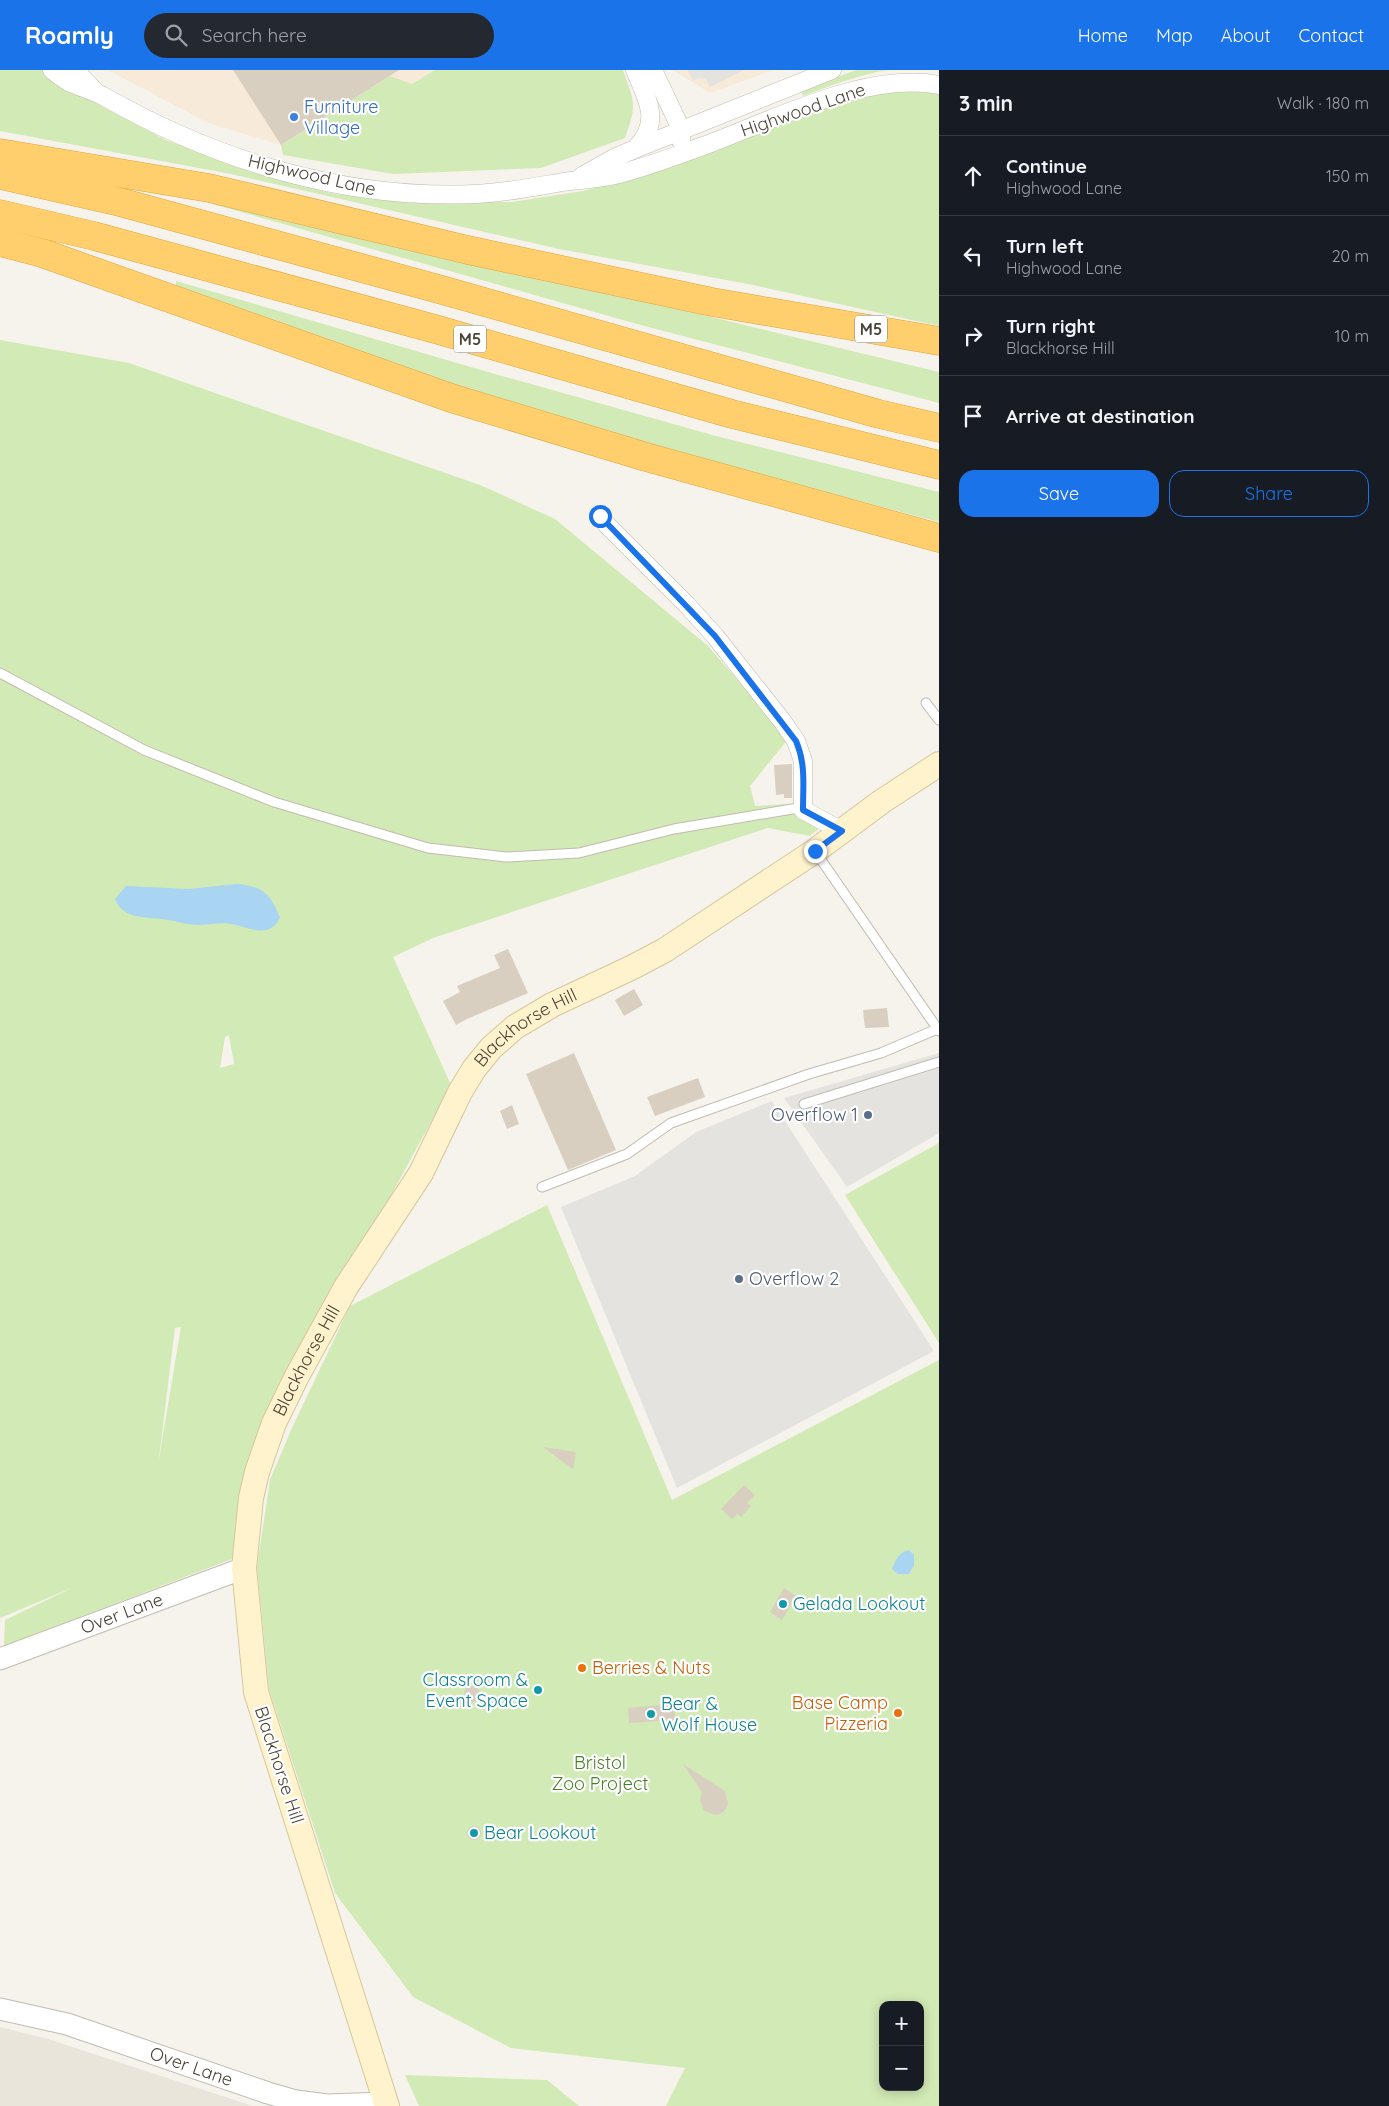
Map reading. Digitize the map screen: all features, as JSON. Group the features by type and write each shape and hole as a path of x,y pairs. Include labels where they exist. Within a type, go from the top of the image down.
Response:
{"highway":[{"name":"M5","path":"0,153 209,188 468,250 712,302 939,341"},
{"name":"M5","path":"0,175 116,201 879,414 939,428"},
{"name":"M5","path":"0,214 94,236 435,329 732,414 939,465"},
{"path":"0,243 42,253 451,398 646,457 939,538"},
{"name":"M5","path":"806,317 901,352 939,359"}],"main road":[{"name":"Blackhorse Hill","path":"387,2104 256,1692 244,1568 251,1498 257,1472 274,1423 297,1376 346,1287 421,1173 460,1092 474,1069 491,1048 514,1027 552,1005 665,950 815,851 881,802 939,764"}],"street":[{"name":"Highwood Lane","path":"52,70 69,82 94,91 153,124 242,159 335,184 395,193 477,194 617,175 670,158 800,109 866,87 918,81 939,85"},
{"name":"Highwood Lane","path":"75,70 94,91"},
{"path":"635,70 651,111 650,125 646,138 635,149"},
{"path":"653,70 681,129 680,144 670,158"},
{"name":"Highwood Lane","path":"575,180 614,158 681,129 832,70"},
{"path":"668,99 676,108 686,113 710,117"},
{"path":"600,516 715,636 784,722 796,741 803,761 803,810 842,831"},
{"name":"Over Lane","path":"0,1659 244,1568"},
{"name":"Over Lane","path":"0,2009 67,2024 296,2101 327,2105 387,2104"}],"lane":[{"path":"0,673 144,750 274,802 428,848 506,857 579,853 674,829 798,808 803,810"},
{"path":"926,703 939,720"},
{"path":"542,1187 627,1154 671,1123 818,1071 881,1053 938,1030 815,851"},
{"path":"804,1104 939,1062"}],"shaded area":[{"path":"108,70 435,70 412,84 390,76 281,145 208,123"},
{"path":"673,70 774,70 710,93"},
{"path":"688,70 742,71 710,87 706,79 699,78 693,81"},
{"name":"Overflow 1","path":"939,1053 939,1133 847,1187 784,1098"},
{"name":"Overflow 2","path":"772,1101 934,1351 677,1488 561,1207 635,1176 696,1132"},
{"path":"0,2027 48,2039 253,2106 0,2106"}],"green space":[{"path":"0,70 46,70 90,100 168,141 287,182 335,194 417,202 512,202 583,191 618,182 867,92 939,89 939,326 753,285 559,249 231,174 0,131"},
{"path":"435,70 623,70 632,97 633,111 625,138 541,168 393,174 283,155 281,145 390,76 412,84"},
{"path":"856,70 888,70 835,84 803,96 801,91"},
{"path":"209,203 246,208 442,252 939,372 939,403 637,324"},
{"path":"176,281 716,436 939,492 939,522 665,448 502,400 379,359 176,286"},
{"path":"0,340 129,363 480,485 555,519 708,646 788,739 750,786 755,806 803,803 829,814 824,824 810,836 768,828 433,938 393,957 451,1085 254,1447 232,1559 4,1646 5,1620 74,1587 0,1618","holes":["229,1035 234,1064 220,1068 225,1037","181,1327 158,1462 175,1328"]},
{"path":"939,1143 939,1343 845,1195"},
{"name":"Bristol Zoo Project","path":"547,1205 672,1500 939,1360 939,2106 666,2106 685,2068 511,2048 413,1997 335,1893 269,1689 257,1567 270,1480 291,1430 350,1306"},
{"path":"405,2075 547,2080 579,2106 419,2106"}],"water":[{"path":"237,884 259,889 269,897 280,918 274,926 266,930 257,930 228,923 194,925 137,916 124,911 115,899 126,886 188,889"},
{"path":"909,1550 914,1555 914,1565 909,1574 898,1574 892,1569 895,1562 900,1555"}],"building":[{"name":"Furniture Village","path":"233,70 399,70 281,145"},
{"path":"792,764 792,798 784,798 784,794 776,795 774,765"},
{"path":"508,949 528,993 456,1025 443,1001 460,992 457,986 500,968 494,955"},
{"path":"634,989 643,1005 624,1016 615,1000"},
{"path":"887,1008 889,1027 865,1028 863,1010"},
{"path":"574,1053 616,1150 568,1170 526,1074"},
{"path":"698,1078 705,1097 655,1116 647,1097"},
{"path":"512,1105 519,1124 507,1129 500,1111"},
{"path":"543,1447 576,1452 573,1469"},
{"path":"744,1485 755,1495 747,1503 751,1506 741,1517 737,1514 732,1519 721,1509"},
{"name":"Gelada Lookout","path":"784,1588 796,1596 782,1620 770,1612"},
{"path":"472,1686 478,1688 480,1694 478,1700 472,1702 466,1700 464,1694 466,1688"},
{"name":"Bear & Wolf House","path":"674,1704 675,1720 629,1723 628,1708"},
{"path":"683,1764 725,1791 728,1803 722,1813 716,1815 704,1811 700,1800 702,1792"},
{"name":"Bear Lookout","path":"471,1826 477,1826 481,1833 477,1840 471,1840 467,1836 467,1830"}],"place":[{"name":"Furniture Village","path":"294,117"},
{"name":"Overflow 1","path":"868,1115"},
{"name":"Overflow 2","path":"739,1279"},
{"name":"Gelada Lookout","path":"783,1604"},
{"name":"Berries & Nuts","path":"582,1668"},
{"name":"Classroom & Event Space","path":"538,1690"},
{"name":"Base Camp Pizzeria","path":"898,1713"},
{"name":"Bear & Wolf House","path":"651,1714"},
{"name":"Bear Lookout","path":"474,1833"}],"route":[{"path":"600,516 715,636 784,722 796,741 803,761 803,810 842,831 815,851"}]}
